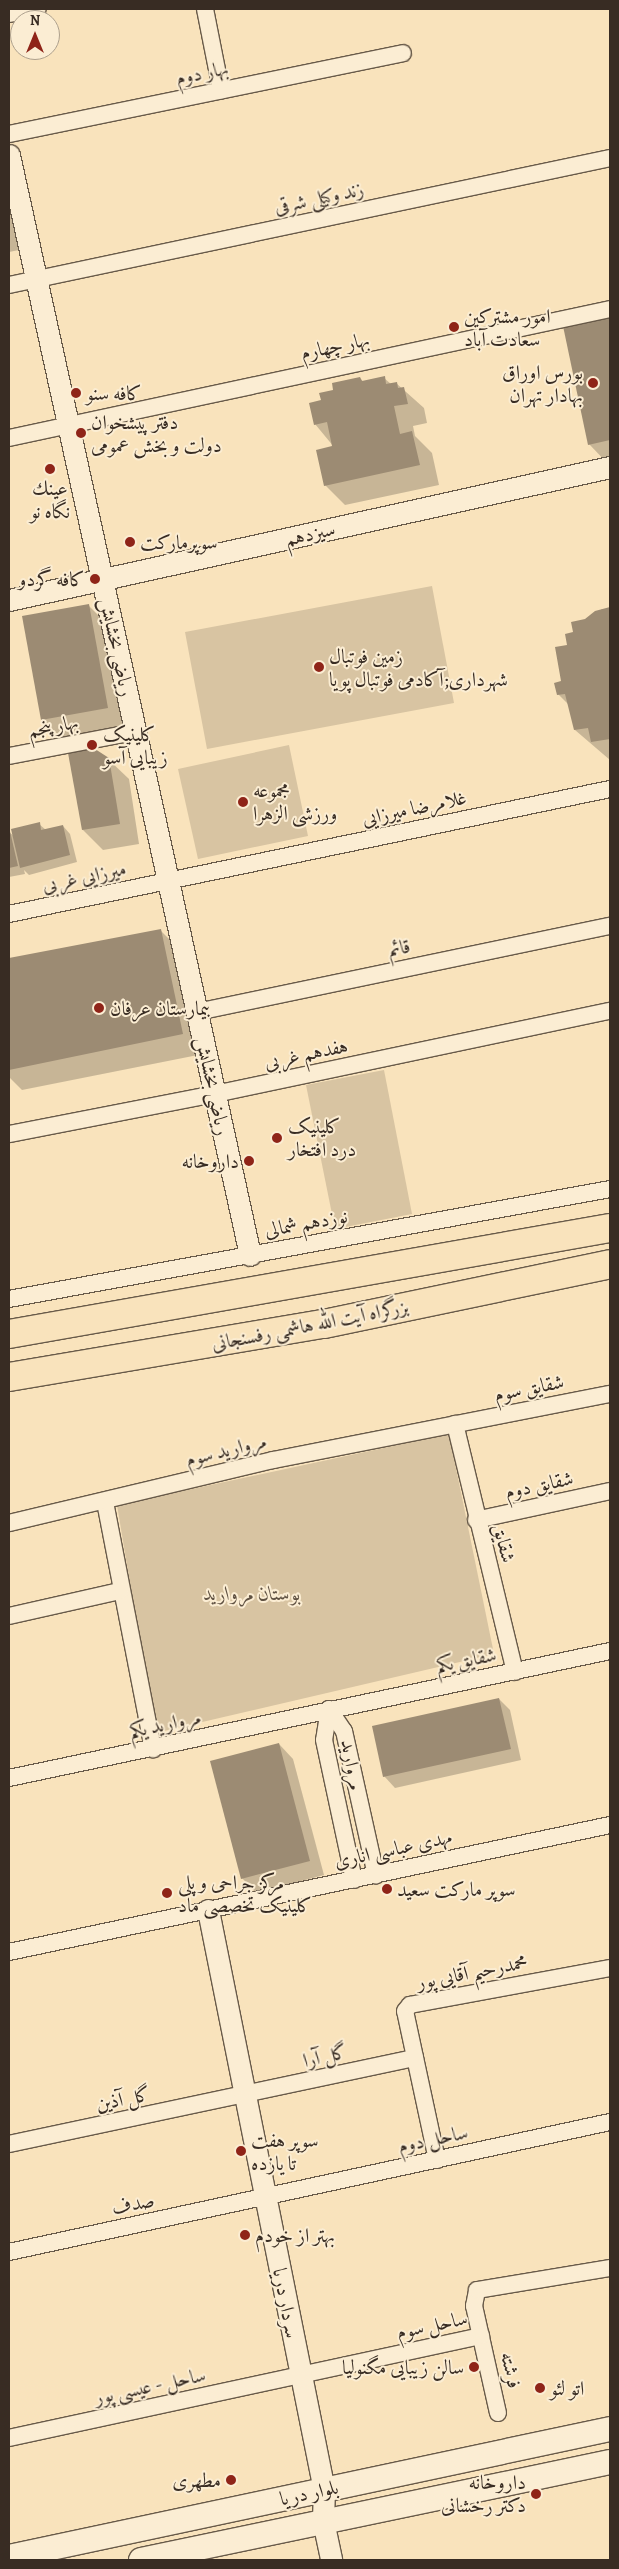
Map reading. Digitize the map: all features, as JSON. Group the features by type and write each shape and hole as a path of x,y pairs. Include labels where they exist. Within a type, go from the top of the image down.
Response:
{"highway":[{"path":"9,1334 610,1228"},
{"name":"بزرگراه آیت الله هاشمی رفسنجانی","path":"9,1377 324,1324 610,1264"}],"main road":[{"name":"بلوار دریا","path":"9,2557 610,2429"},
{"name":"بلوار دریا","path":"141,2560 610,2462"}],"street":[{"path":"9,14 38,9"},
{"path":"205,9 222,90"},
{"name":"بهار دوم","path":"9,134 403,53"},
{"name":"ریاضی بخشایش","path":"9,155 250,1255"},
{"name":"زند وکیلی شرقی","path":"9,285 610,158"},
{"name":"بهار چهارم","path":"9,438 610,309"},
{"name":"سیزدهم","path":"9,600 102,581 610,467"},
{"name":"بهار پنجم","path":"9,756 135,732"},
{"name":"غلامرضا میرزایی","path":"168,881 610,789"},
{"name":"میرزایی غربی","path":"9,914 168,881"},
{"name":"قائم","path":"197,1012 610,926"},
{"name":"هفدهم غربی","path":"9,1134 215,1094 610,1011"},
{"name":"نوزدهم شمالی","path":"9,1298 610,1189"},
{"name":"شقایق سوم","path":"456,1424 610,1394"},
{"name":"مروارید سوم","path":"9,1523 105,1502 273,1460 456,1424"},
{"name":"شقایق","path":"456,1424 476,1520 515,1672"},
{"name":"شقایق دوم","path":"476,1520 610,1491"},
{"path":"105,1502 120,1591 153,1749"},
{"path":"9,1616 120,1591"},
{"name":"شقایق یکم","path":"329,1709 610,1651"},
{"name":"مروارید یکم","path":"9,1778 153,1749 329,1709"},
{"name":"مروارید","path":"329,1709 344,1731 376,1875"},
{"name":"مروارید","path":"329,1709 324,1740 354,1880"},
{"name":"مهدی عباسی اناری","path":"9,1952 610,1825"},
{"name":"سردار دریا","path":"208,1910 324,2490 322,2521"},
{"name":"محمدرحیم آقایی پور","path":"437,2160 415,2058 404,2018 410,2005 610,1968"},
{"name":"گل آرا","path":"245,2096 415,2058"},
{"name":"گل آذین","path":"9,2144 245,2096"},
{"name":"ساحل دوم","path":"265,2198 610,2122"},
{"name":"صدف","path":"9,2252 265,2198"},
{"name":"ساحل سوم","path":"301,2375 481,2336 474,2306 477,2290 610,2268"},
{"name":"فرشته","path":"481,2336 498,2413"},
{"name":"ساحل - عیسی پور","path":"9,2438 301,2375"},
{"path":"322,2521 331,2560"}],"green space":[{"name":"زمین فوتبال شهرداری;آکادمی فوتبال پویا","path":"432,586 454,703 207,749 185,632"},
{"name":"مجموعه ورزشی الزهرا","path":"289,745 308,836 198,859 178,769"},
{"path":"384,1070 412,1214 335,1229 306,1085"},
{"name":"بوستان مروارید","path":"449,1434 494,1654 155,1733 117,1505"}],"building":[{"name":"بورس اوراق بهادار تهران","path":"610,316 610,440 588,445 563,326"},
{"path":"385,376 386,384 397,382 398,388 404,387 408,404 394,406 400,434 412,431 420,465 324,486 316,450 332,446 327,422 314,425 309,403 321,400 319,393 333,390 332,383 360,377 362,381"},
{"path":"89,604 108,708 41,720 22,616"},
{"path":"610,607 610,739 591,742 588,728 574,730 565,694 557,695 554,683 561,681 555,647 567,645 565,634 573,632 571,622 585,619 595,611"},
{"path":"95,749 109,758 120,824 82,830 68,753"},
{"path":"40,822 41,830 63,825 70,855 20,868 11,829"},
{"path":"9,827 18,866 9,868"},
{"path":"161,929 183,1034 9,1070 9,958"},
{"path":"499,1698 511,1749 383,1777 372,1726"},
{"path":"279,1743 310,1861 241,1879 210,1761"}],"place":[{"name":"امور مشترکین سعادت آباد","path":"454,327"},
{"name":"بورس اوراق بهادار تهران","path":"593,383"},
{"name":"کافه سنو","path":"76,393"},
{"name":"دفتر پیشخوان دولت و بخش عمومی","path":"81,433"},
{"name":"عينك نگاه نو","path":"50,469"},
{"name":"سوپرمارکت","path":"130,542"},
{"name":"کافه گردو","path":"95,579"},
{"name":"زمین فوتبال شهرداری;آکادمی فوتبال پویا","path":"319,667"},
{"name":"کلینیک زیبایی آسو","path":"92,745"},
{"name":"مجموعه ورزشی الزهرا","path":"243,802"},
{"name":"بیمارستان عرفان","path":"99,1008"},
{"name":"کلینیک درد افتخار","path":"277,1138"},
{"name":"داروخانه","path":"249,1161"},
{"name":"سوپر مارکت سعید","path":"387,1889"},
{"name":"مرکز جراحی و پلی کلینیک تخصصی ماد","path":"167,1893"},
{"name":"سوپر هفت تا یازده","path":"241,2151"},
{"name":"بهتر از خودم","path":"245,2235"},
{"name":"سالن زیبایی مگنولیا","path":"474,2367"},
{"name":"اتو لئو","path":"540,2388"},
{"name":"مطهری","path":"231,2480"},
{"name":"داروخانه دکتر رخشانی","path":"536,2494"}]}
